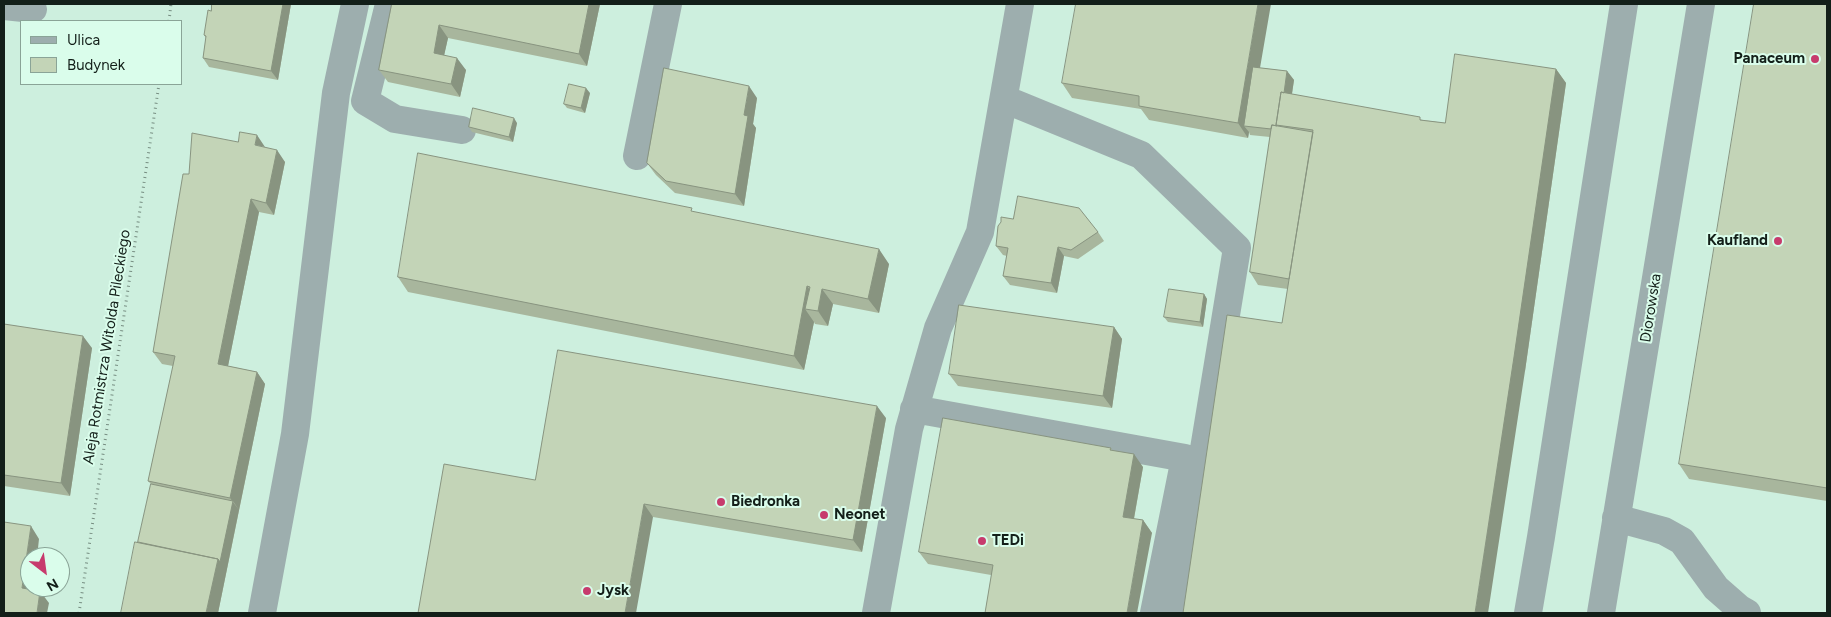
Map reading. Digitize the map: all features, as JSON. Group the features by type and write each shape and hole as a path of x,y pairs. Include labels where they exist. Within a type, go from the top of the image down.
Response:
{"street":[{"path":"262,613 295,434 336,94 355,4"},
{"path":"389,4 365,101 396,119 462,130"},
{"path":"637,156 668,4"},
{"path":"876,613 914,409 938,328 980,232 1020,4"},
{"path":"1528,613 1624,4"},
{"name":"Diorowska","path":"1601,613 1701,4"},
{"path":"4,6 33,9"},
{"path":"1004,99 1141,154 1237,248 1177,613"},
{"path":"914,409 1185,458 1154,613"},
{"path":"1616,518 1664,531 1682,541 1716,588 1747,613"}],"path":[{"path":"169,20 171,4"},
{"name":"Aleja Rotmistrza Witolda Pileckiego","path":"79,613 159,85"}],"building":[{"path":"212,4 283,4 271,71 203,58 208,10 211,11"},
{"path":"392,4 589,4 579,54 439,25 434,53 457,58 451,84 379,70"},
{"path":"1076,4 1258,4 1238,123 1139,106 1139,96 1062,83"},
{"name":"Kaufland","path":"1754,4 1827,4 1827,488 1679,464"},
{"path":"1455,54 1556,69 1475,613 1183,613 1227,315 1282,323 1313,130 1276,125 1281,92 1420,117 1420,120 1445,123"},
{"path":"1253,67 1287,71 1284,93 1281,92 1277,126 1272,125 1271,129 1244,126"},
{"path":"664,68 749,86 744,115 748,116 735,194 666,181 647,163"},
{"path":"569,84 586,88 581,108 564,104"},
{"path":"473,108 514,118 509,137 469,127"},
{"path":"1272,125 1313,132 1289,279 1250,272"},
{"path":"240,132 257,135 255,145 277,150 266,203 251,199 218,364 257,372 230,498 148,481 175,356 153,352 183,174 189,174 192,133 238,142"},
{"path":"418,153 692,208 691,211 879,249 868,299 822,289 818,311 805,309 810,287 807,286 794,356 398,277"},
{"path":"1018,196 1079,208 1098,232 1071,250 1058,247 1051,283 1003,276 1008,248 996,246 998,226 1001,222 1001,217 1013,219"},
{"path":"1169,289 1204,294 1200,322 1164,317"},
{"path":"959,305 1114,327 1103,396 949,374"},
{"path":"4,324 83,336 61,483 4,475"},
{"path":"558,350 877,406 853,540 644,504 625,613 418,613 444,464 535,480"},
{"path":"943,418 1111,448 1110,450 1134,454 1123,517 1143,520 1127,613 985,613 993,565 919,552"},
{"path":"151,484 233,501 220,562 218,559 138,542"},
{"path":"4,522 31,526 28,547 20,547 20,597 39,597 37,613 4,613"},
{"path":"135,542 218,559 206,613 121,613"}],"place":[{"name":"Panaceum","path":"1815,59"},
{"name":"Kaufland","path":"1778,241"},
{"name":"Biedronka","path":"721,502"},
{"name":"Neonet","path":"824,515"},
{"name":"TEDi","path":"982,541"},
{"name":"Jysk","path":"587,591"}]}
